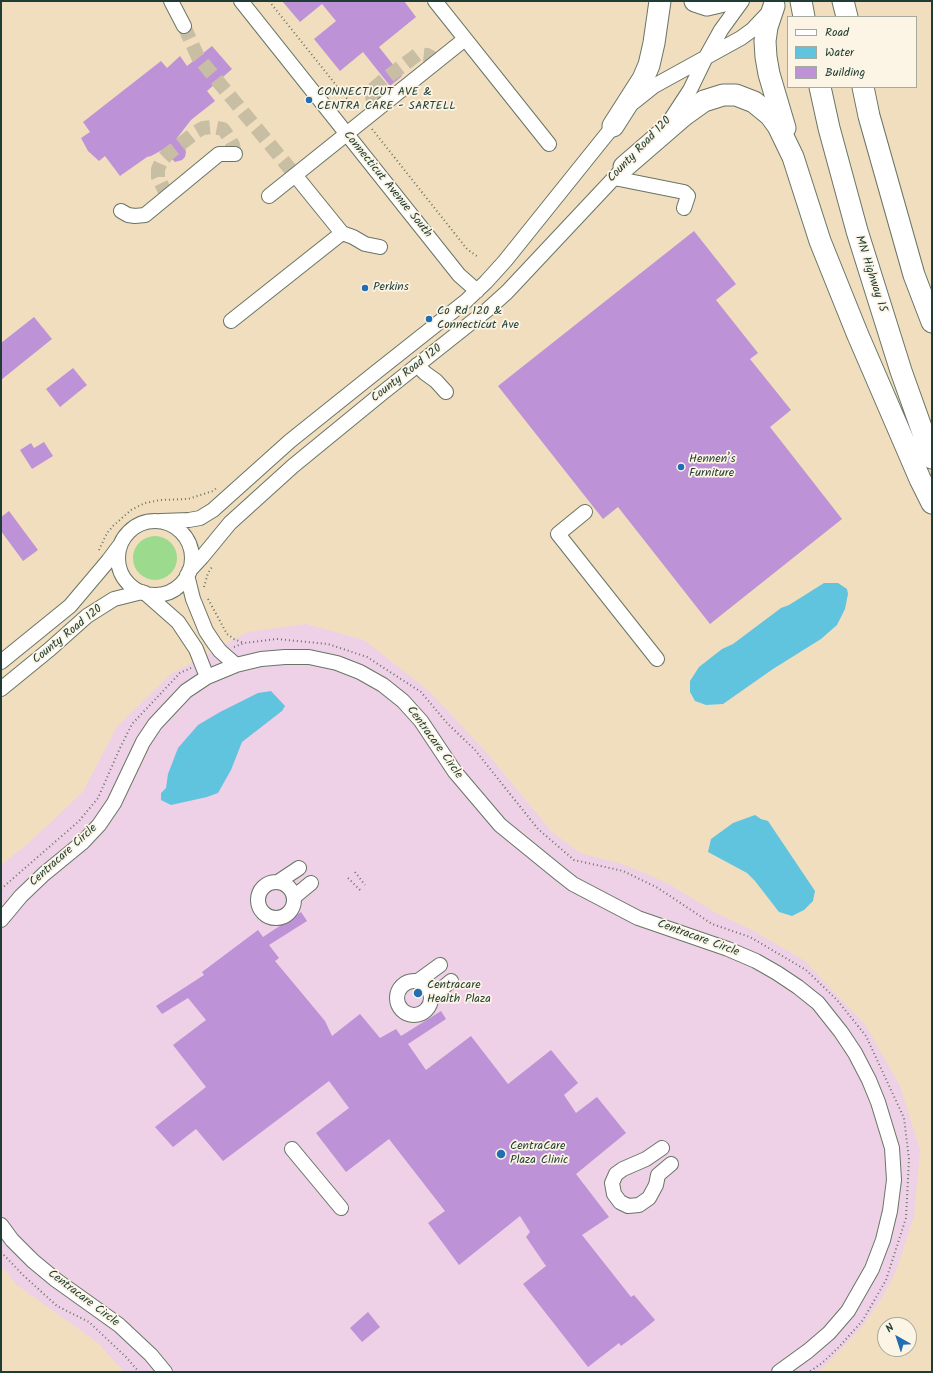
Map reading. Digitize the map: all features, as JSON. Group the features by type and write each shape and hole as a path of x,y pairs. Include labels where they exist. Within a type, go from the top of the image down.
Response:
{"highway":[{"path":"613,126 643,79 649,65 654,43 660,1"},
{"path":"695,1 707,5 724,1"},
{"path":"801,1 804,16"},
{"path":"843,1 847,16"},
{"path":"777,3 767,27 765,41 766,57 769,74 794,160 820,241 857,334 920,479 932,503"},
{"name":"MN Highway 15","path":"820,88 857,231 901,371 932,458"},
{"path":"863,88 869,116 914,275 932,322"},
{"path":"619,172 683,116 704,101 723,95 736,95 747,98 763,108 778,126 794,160"}],"street":[{"path":"171,1 184,26"},
{"name":"Connecticut Avenue South","path":"241,1 459,275 477,291"},
{"path":"435,1 549,144"},
{"name":"County Road 120","path":"188,573 230,523 249,505 304,457 487,310 507,292 619,172 674,116 690,90 721,30 742,1"},
{"name":"County Road 120","path":"160,521 200,518 213,510 290,441 466,301 505,261 613,126 640,96 654,86 741,38 752,30 777,3"},
{"path":"269,196 465,39"},
{"path":"121,211 128,215 145,215 219,154 235,154"},
{"path":"619,172 684,192 688,196 684,208"},
{"path":"295,175 342,232 365,244 380,247"},
{"path":"231,321 342,232"},
{"path":"417,365 436,381 446,392"},
{"path":"586,512 558,534 657,659"},
{"path":"143,592 155,594 169,591 181,583 188,573 192,556 190,546 178,529 170,524 160,521 151,521 141,523 133,528 121,543 118,553 119,564 122,574 128,582 143,592 178,622 191,640 207,677"},
{"name":"County Road 120","path":"1,662 70,606 108,561 121,543"},
{"path":"188,573 197,612 210,637 222,653 236,665"},
{"name":"County Road 120","path":"1,689 50,649 87,616 114,599 143,592"},
{"name":"Centracare Circle","path":"1,920 21,896 44,874 79,846 99,825 114,803 125,782 134,758 155,724 186,691 207,677 236,665 261,659 310,657 337,663 360,672 383,685 403,701 421,721 455,772 500,825 573,884 638,918 728,949 756,961 778,973 818,1003 841,1032 855,1053 869,1080 892,1148 894,1180 884,1240 872,1269 848,1311 824,1338 779,1372"},
{"path":"278,882 288,887 294,897 292,909 283,916 277,918 272,917 262,911 258,900 262,889 272,883 278,882 299,868"},
{"path":"294,897 311,883"},
{"path":"440,965 418,981 406,983 402,986 397,997 400,1008 409,1015 420,1015 429,1008 432,997 452,981"},
{"path":"418,981 427,987 432,997"},
{"path":"662,1148 646,1160 623,1169 616,1174 612,1183 614,1194 620,1202 628,1206 639,1205 649,1198 656,1185 658,1175 671,1164"},
{"path":"292,1149 341,1208"},
{"name":"Centracare Circle","path":"1,1225 12,1240 33,1261 56,1280 119,1325 151,1355 165,1372"}],"path":[{"path":"97,554 107,533 121,517 131,510 145,503 160,500 188,499 212,491 220,485"},
{"path":"205,592 204,588 208,573 213,564"},
{"path":"207,597 227,634 244,643"},
{"path":"222,653 244,643 277,639 328,644 367,657 421,692 447,723 475,750 538,829 574,860 623,871 658,888 712,924 750,937 806,970 837,1000 866,1036 904,1118 909,1159 906,1218 886,1280 863,1320 839,1347 822,1363 809,1372"},
{"path":"1,889 79,821 98,798 132,724 180,673 201,663"},
{"path":"355,872 365,885"},
{"path":"348,878 362,892"},
{"path":"1,1252 23,1275 57,1306 90,1322 126,1357 139,1372"}],"shaded area":[{"name":"Centracare Health Plaza","path":"306,624 364,640 430,692 486,752 551,831 580,853 625,865 667,883 716,913 752,930 805,961 866,1026 900,1086 920,1150 914,1216 896,1271 882,1298 860,1329 823,1368 816,1372 124,1372 97,1342 17,1285 1,1266 1,865 31,841 83,792 116,728 171,674 248,632"}],"green space":[{"path":"155,536 167,540 173,546 177,558 173,570 167,576 155,580 143,576 137,570 133,558 137,546 143,540"}],"water":[{"path":"824,583 838,583 847,589 848,594 845,609 837,625 821,639 773,669 723,704 706,705 695,701 690,692 690,681 699,667 781,608 789,605"},
{"path":"271,691 285,706 282,711 242,742 231,770 218,793 171,805 161,800 161,793 166,788 168,774 178,748 198,725 258,693"},
{"path":"755,815 768,821 815,891 813,901 804,910 792,916 779,912 747,873 708,852 711,839 733,823"}],"building":[{"path":"282,1 404,1 416,17 379,47 402,76 390,86 363,52 340,71 314,39 336,21 322,4 300,22"},
{"path":"212,46 232,69 207,91 215,101 191,120 177,138 185,148 186,152 185,157 182,160 175,162 164,149 147,157 120,176 105,156 99,161 88,151 81,138 90,132 83,122 161,61 167,68 180,56 187,66"},
{"name":"Hennen’s Furniture","path":"694,231 736,284 716,300 758,353 750,359 791,410 770,427 842,519 710,624 618,507 603,519 498,386"},
{"path":"34,317 52,339 1,380 1,343"},
{"path":"73,368 87,385 60,407 46,389"},
{"path":"44,442 53,456 32,469 20,450 31,443 34,448"},
{"path":"9,511 38,550 23,561 1,531 1,517"},
{"name":"CentraCare Plaza Clinic","path":"301,912 307,921 269,945 279,958 275,961 325,1021 332,1036 360,1014 380,1038 396,1029 401,1036 441,1011 446,1019 408,1044 426,1070 471,1036 508,1084 551,1050 578,1083 564,1095 576,1113 597,1097 626,1133 576,1174 609,1217 582,1235 631,1297 634,1295 655,1320 621,1346 619,1343 588,1367 523,1284 546,1266 526,1237 530,1232 520,1216 459,1265 428,1223 445,1211 389,1139 346,1172 316,1133 349,1108 329,1081 223,1161 196,1129 173,1147 155,1127 206,1087 173,1045 206,1020 188,998 162,1014 156,1006 204,975 202,972 258,930 263,937"},
{"path":"368,1312 380,1327 362,1342 350,1328"}],"tunnel":[{"path":"184,26 198,57 295,175"},
{"path":"380,107 372,97 372,90 385,79 418,54 427,55 438,61"},
{"path":"167,196 158,177 158,169 162,160 196,132 203,128 213,127 223,129 233,145 235,154"}],"place":[{"name":"CONNECTICUT AVE & CENTRA CARE - SARTELL","path":"309,100"},
{"name":"Perkins","path":"365,288"},
{"name":"Co Rd 120 & Connecticut Ave","path":"429,319"},
{"name":"Hennen’s Furniture","path":"681,467"},
{"name":"Centracare Health Plaza","path":"418,993"},
{"name":"CentraCare Plaza Clinic","path":"501,1154"}]}
